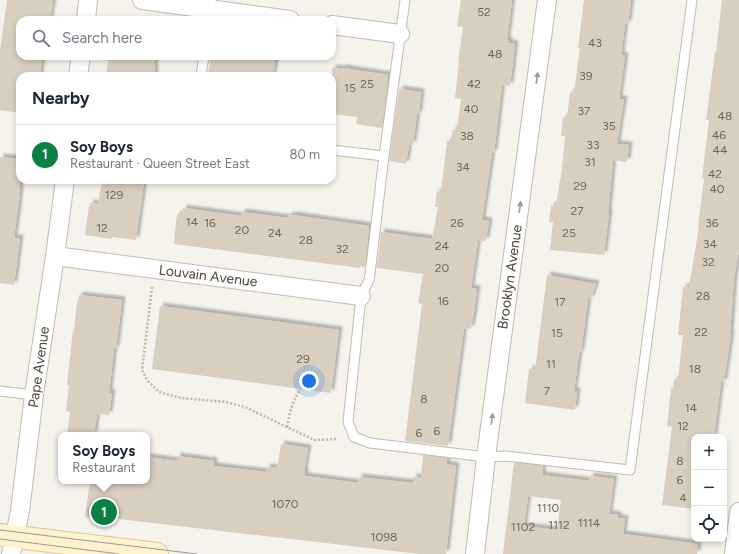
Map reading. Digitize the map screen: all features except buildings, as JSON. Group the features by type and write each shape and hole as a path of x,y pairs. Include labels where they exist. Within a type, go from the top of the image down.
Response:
{"main road":[{"path":"8,542 157,554"}],"street":[{"path":"86,16 88,0"},
{"path":"142,0 258,16"},
{"name":"Brooklyn Avenue","path":"475,554 486,457 547,0"},
{"path":"336,26 400,34"},
{"path":"79,72 80,60"},
{"name":"Pape Avenue","path":"8,542 20,511 34,395 64,184"},
{"name":"Louvain Avenue","path":"55,256 361,296"},
{"path":"734,554 739,512"}],"lane":[{"path":"405,0 370,274 369,280 361,296 348,422 354,437 370,443 486,457 506,456 630,470 692,0"},
{"path":"202,72 203,60"},
{"path":"336,150 384,156"},
{"path":"0,391 34,395"}],"path":[{"path":"152,283 142,370 147,380 158,392 181,398 226,402 245,407 314,440 338,439"},
{"path":"288,427 290,410 301,389"}],"tram line":[{"path":"0,530 197,554"},
{"path":"0,539 119,554"}],"place":[{"name":"Soy Boys","path":"104,512"}]}
